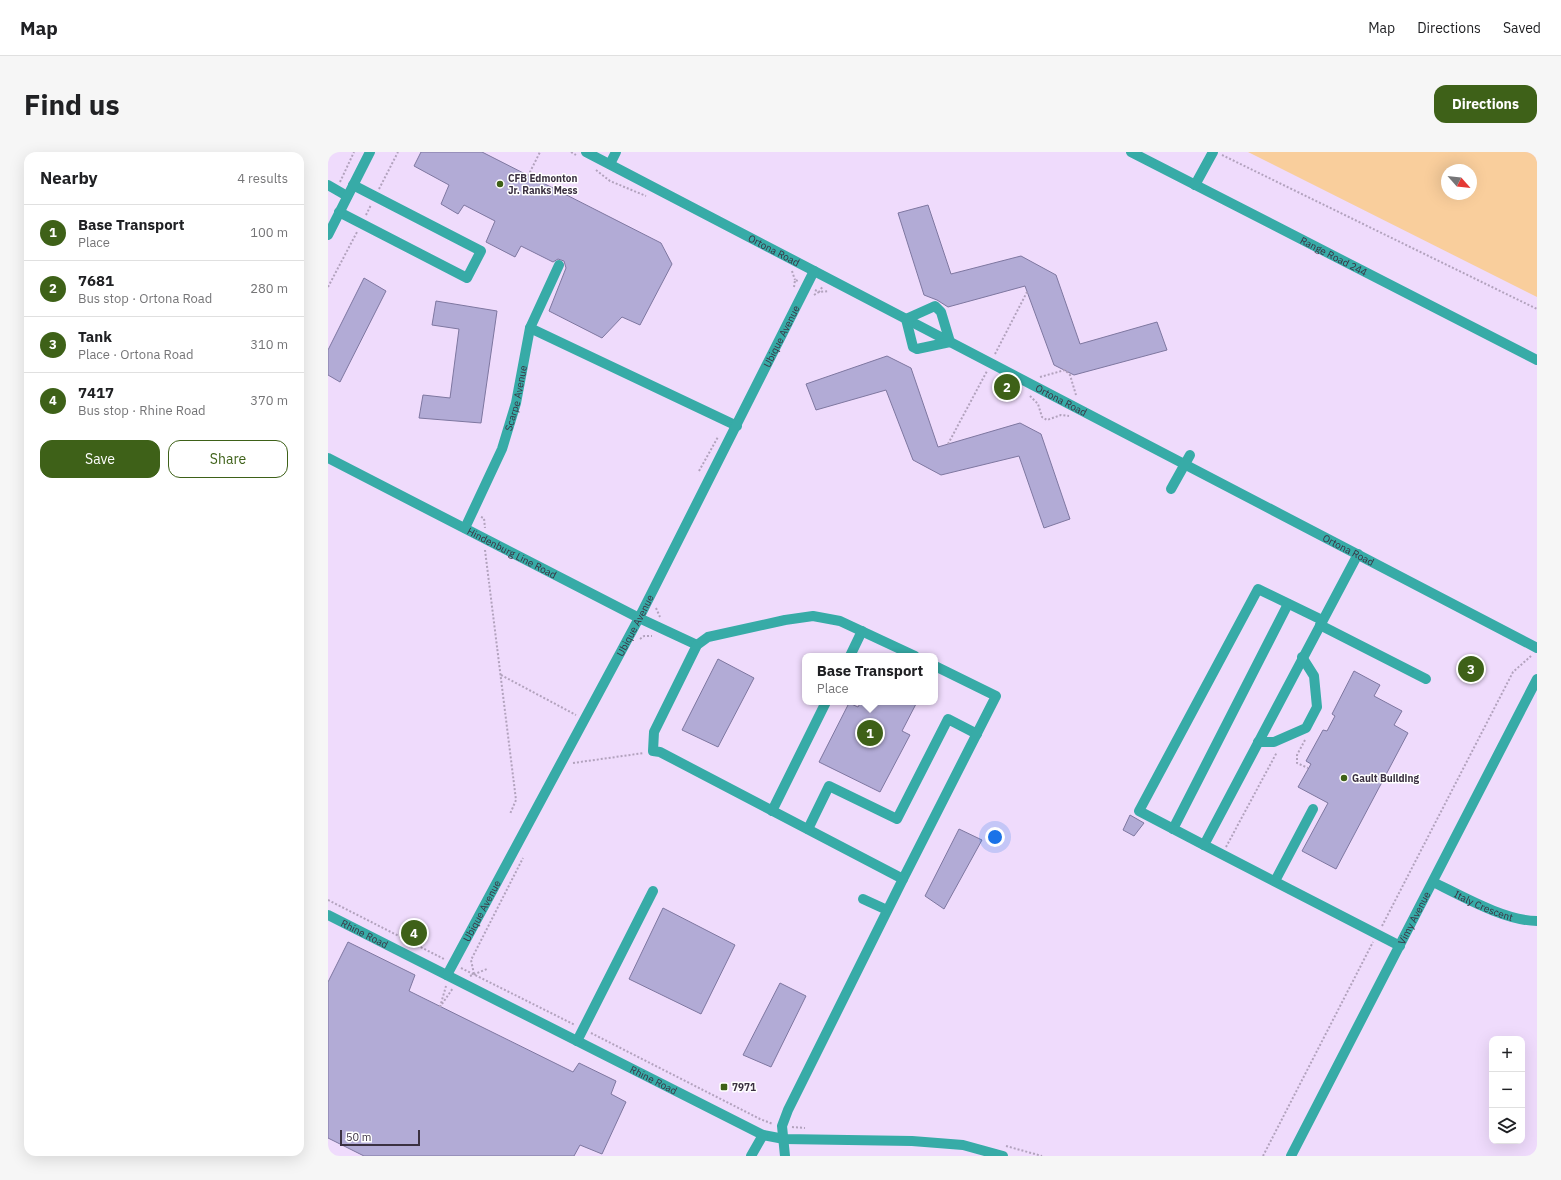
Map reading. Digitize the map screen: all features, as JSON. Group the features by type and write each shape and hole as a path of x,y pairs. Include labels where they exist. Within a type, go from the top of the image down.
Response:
{"street":[{"path":"328,235 370,152"},
{"name":"Ortona Road","path":"586,152 1536,648"},
{"path":"610,164 616,152"},
{"name":"Range Road 244","path":"1131,152 1537,360"},
{"path":"1195,185 1214,152"},
{"path":"339,212 467,278 481,251 353,184"},
{"path":"332,187 347,196"},
{"name":"Scarpe Avenue","path":"465,528 502,449 516,403 530,328 559,265"},
{"name":"Ubique Avenue","path":"447,975 639,618 814,271"},
{"path":"935,306 939,307 950,342 917,350 913,347 906,319 926,308 935,306"},
{"path":"530,328 737,426"},
{"path":"1171,489 1190,455"},
{"name":"Hindenburg Line Road","path":"328,458 639,618 697,645"},
{"path":"1204,845 1302,657 1358,554"},
{"path":"1400,946 1140,812 1258,589 1426,679"},
{"path":"1173,829 1288,604"},
{"path":"903,879 660,752 653,751 654,732 697,645 708,637 785,620 813,616 840,621 909,653"},
{"path":"851,653 862,631"},
{"path":"1258,742 1274,742 1306,728 1317,707 1314,676 1302,657"},
{"path":"785,1156 782,1126 788,1110 887,910 978,734 996,696 938,667"},
{"name":"Vimy Avenue","path":"1291,1156 1537,679"},
{"path":"772,811 825,705"},
{"path":"808,830 829,786 897,820 948,719 978,734"},
{"path":"1275,881 1313,809"},
{"name":"Italy Crescent","path":"1433,882 1479,905 1527,921 1537,921"},
{"path":"577,1041 653,891"},
{"path":"863,899 887,910"},
{"name":"Rhine Road","path":"328,914 763,1135 784,1139 912,1142 955,1145 1003,1156"},
{"path":"751,1156 763,1135"}],"path":[{"path":"332,187 354,152"},
{"path":"528,176 540,152"},
{"path":"1214,152 1537,309"},
{"path":"811,297 819,292 832,291"},
{"path":"995,355 1001,358"},
{"path":"948,444 987,370 981,367"},
{"path":"1034,374 1040,378 1065,370 1070,375 1075,394 1082,398"},
{"path":"472,512 484,518 485,538 516,800 510,814"},
{"path":"636,643 644,636 653,636 658,627 662,619 655,607 657,602"},
{"path":"1263,1156 1513,672 1530,656 1536,648"},
{"path":"501,675 577,715 573,722"},
{"path":"1302,740 1305,738 1296,755 1297,763 1308,768"},
{"path":"1232,850 1226,847 1279,748"},
{"path":"573,763 653,751"},
{"path":"569,770 576,756"},
{"path":"474,974 471,960 525,853"},
{"path":"328,900 760,1119 782,1126 812,1128"},
{"path":"440,1007 446,986 447,975"},
{"path":"1002,1145 1042,1156"}],"shaded area":[{"path":"1248,152 1537,152 1537,297"}],"building":[{"path":"421,152 482,152 661,243 672,264 640,325 622,317 602,338 549,311 566,268 564,261 558,259 553,262 521,246 515,257 486,242 495,221 464,205 458,214 441,204 449,185 414,166"},
{"path":"928,205 951,274 1021,256 1056,275 1080,344 1157,322 1167,350 1074,375 1054,365 1025,286 948,307 937,300 924,295 898,213"},
{"path":"364,278 386,291 340,382 328,375 328,350"},
{"path":"436,301 497,311 481,423 419,418 423,395 450,398 459,329 432,325"},
{"path":"887,356 911,368 938,447 1020,423 1041,434 1070,519 1044,528 1019,456 941,475 913,460 886,390 816,410 806,384"},
{"path":"718,659 754,678 718,747 682,730"},
{"name":"Gault Building","path":"1354,671 1380,685 1374,696 1402,711 1394,725 1408,733 1336,869 1302,851 1328,803 1298,787 1311,764 1306,761 1323,730 1327,731 1335,716 1332,714"},
{"path":"848,705 858,707 859,705 915,705 902,731 910,735 880,792 819,762"},
{"path":"1130,815 1144,823 1134,836 1123,830"},
{"path":"959,829 982,840 944,909 925,896"},
{"path":"663,908 735,945 701,1014 629,979"},
{"path":"348,942 415,975 409,991 573,1072 579,1063 616,1081 611,1094 626,1102 602,1154 580,1145 574,1156 364,1156 328,1138 328,982"},
{"path":"780,983 806,996 771,1067 743,1055"}],"place":[{"name":"CFB Edmonton Jr. Ranks Mess","path":"500,184"},
{"name":"7681","path":"1007,387"},
{"name":"Tank","path":"1471,669"},
{"name":"Base Transport","path":"870,733"},
{"name":"Gault Building","path":"1344,778"},
{"name":"7417","path":"414,933"},
{"name":"7971","path":"724,1087"}]}
